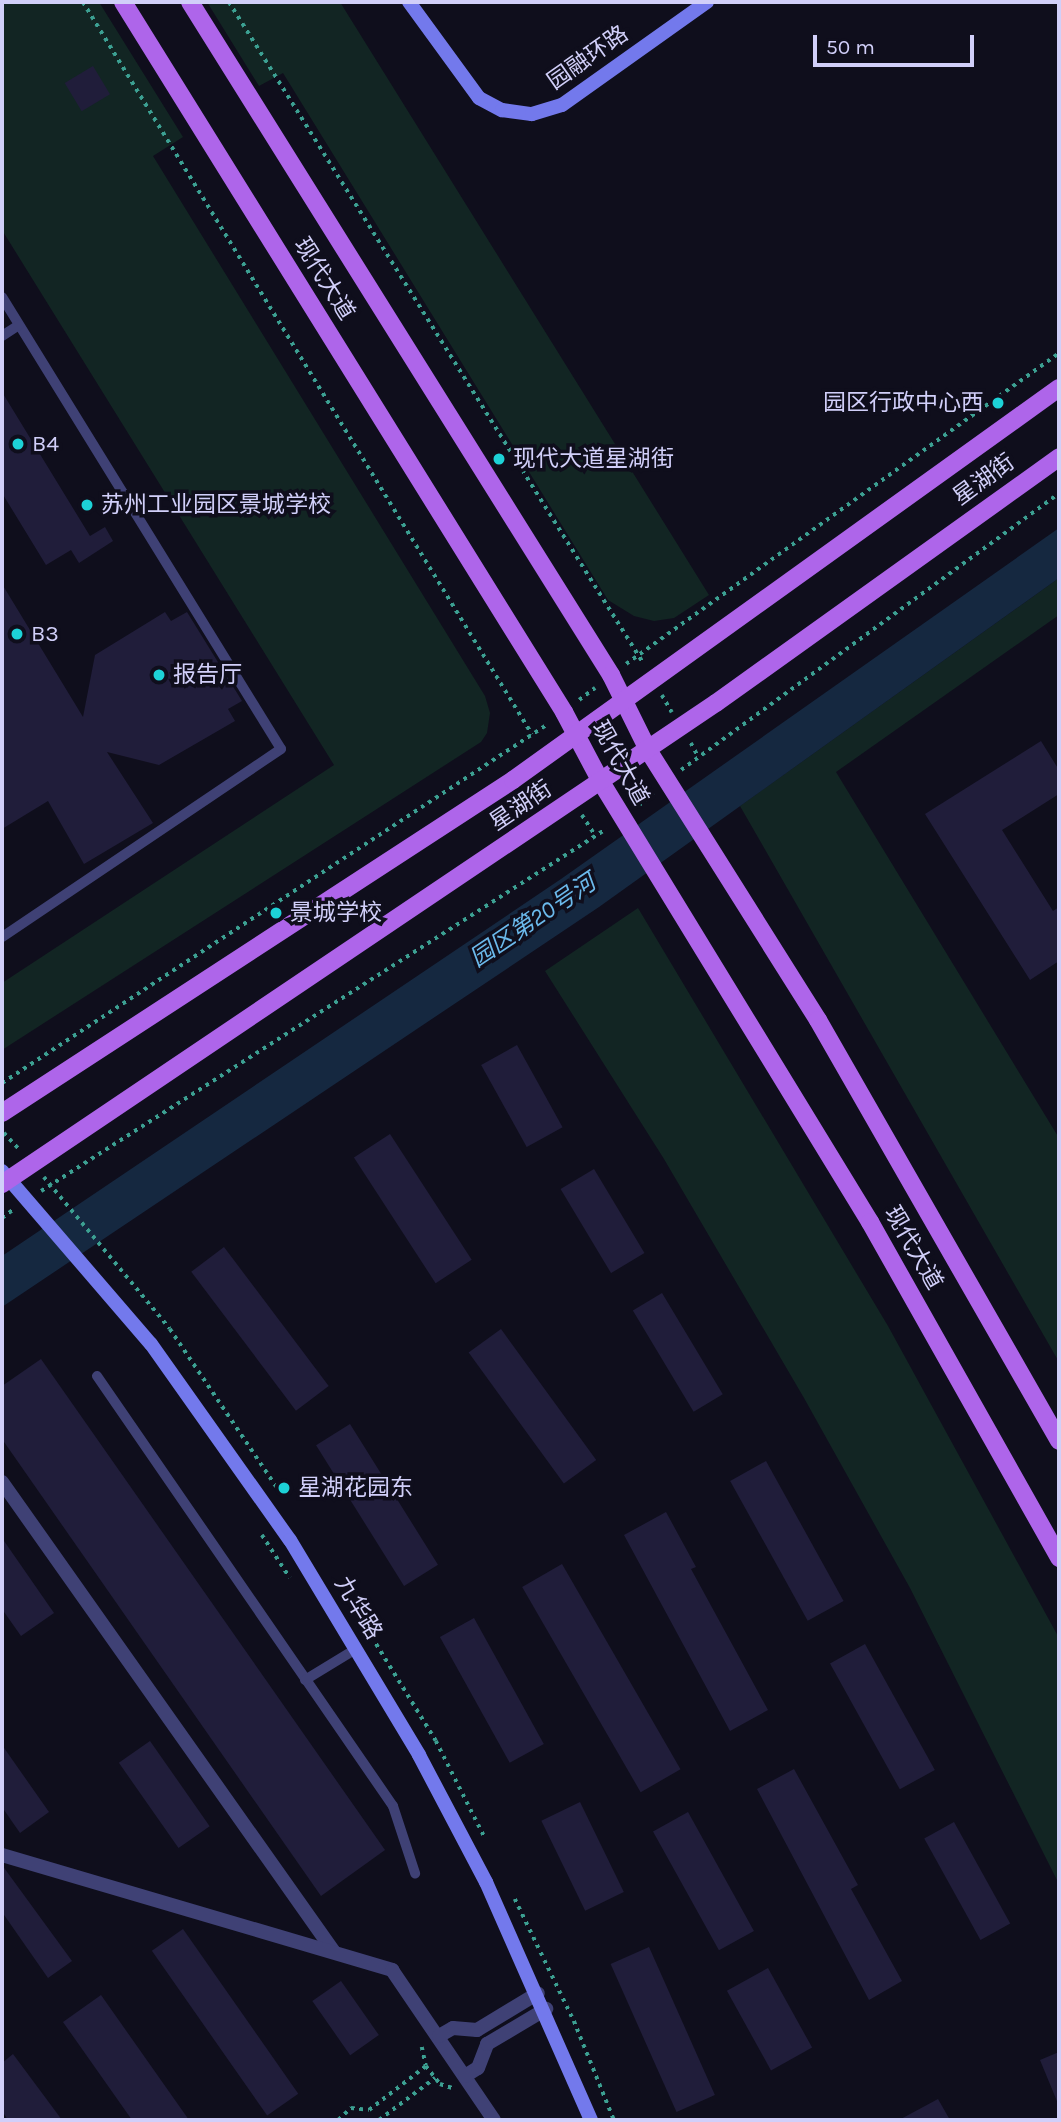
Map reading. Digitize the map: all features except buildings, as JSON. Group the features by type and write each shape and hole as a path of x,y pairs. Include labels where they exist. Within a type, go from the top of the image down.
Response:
{"main road":[{"name":"现代大道","path":"123,2 564,712 601,782 856,1199 1059,1558"},
{"name":"现代大道","path":"190,2 611,675 648,750 818,1020 1059,1441"},
{"name":"星湖街","path":"2,1113 547,757 1059,388"},
{"name":"星湖街","path":"4,1178 648,750 1059,457"}],"street":[{"name":"园融环路","path":"409,2 479,97 502,110 532,114 562,105 707,2"},
{"name":"九华路","path":"4,1178 79,1256 220,1437 356,1649 486,1882 546,2009 591,2120"},
{"path":"2,1482 334,1952"},
{"path":"2,1855 392,1970 494,2120"},
{"path":"439,2036 453,2028 477,2030 538,1993"},
{"path":"466,2076 478,2068 487,2044 546,2009"}],"lane":[{"path":"2,297 281,749 2,937"},
{"path":"2,336 19,325"},
{"path":"97,1376 393,1806 415,1873"},
{"path":"305,1680 356,1649"}],"path":[{"path":"83,2 547,757"},
{"path":"229,2 638,655 698,756"},
{"path":"2,1083 533,734 638,655 1059,353"},
{"path":"2,1218 596,836 625,821 671,786 698,756 1059,493"},
{"path":"573,801 596,836"},
{"path":"72,1209 98,1242"},
{"path":"338,2120 351,2108 369,2109 426,2066"},
{"path":"379,2120 435,2078"}],"green space":[{"path":"2,2 99,2 183,137 153,156 485,696 490,713 487,733 481,742 2,1050 2,983 334,765 2,230"},
{"path":"207,2 340,2 709,595 674,618 654,621 634,616 608,600 283,73 259,86"},
{"path":"1059,578 1059,615 836,772 1059,1138 1059,1362 740,806"},
{"path":"638,908 888,1326 1059,1638 1059,1884 910,1588 804,1398 664,1159 545,971"}],"water":[{"name":"园区第20号河","path":"1059,528 1059,578 599,907 2,1307 2,1256 561,879"}],"place":[{"name":"园区行政中心西","path":"998,403"},
{"name":"B4","path":"18,444"},
{"name":"现代大道星湖街","path":"499,459"},
{"name":"苏州工业园区景城学校","path":"87,505"},
{"name":"B3","path":"17,634"},
{"name":"报告厅","path":"159,675"},
{"name":"景城学校","path":"276,913"},
{"name":"星湖花园东","path":"284,1488"}]}
